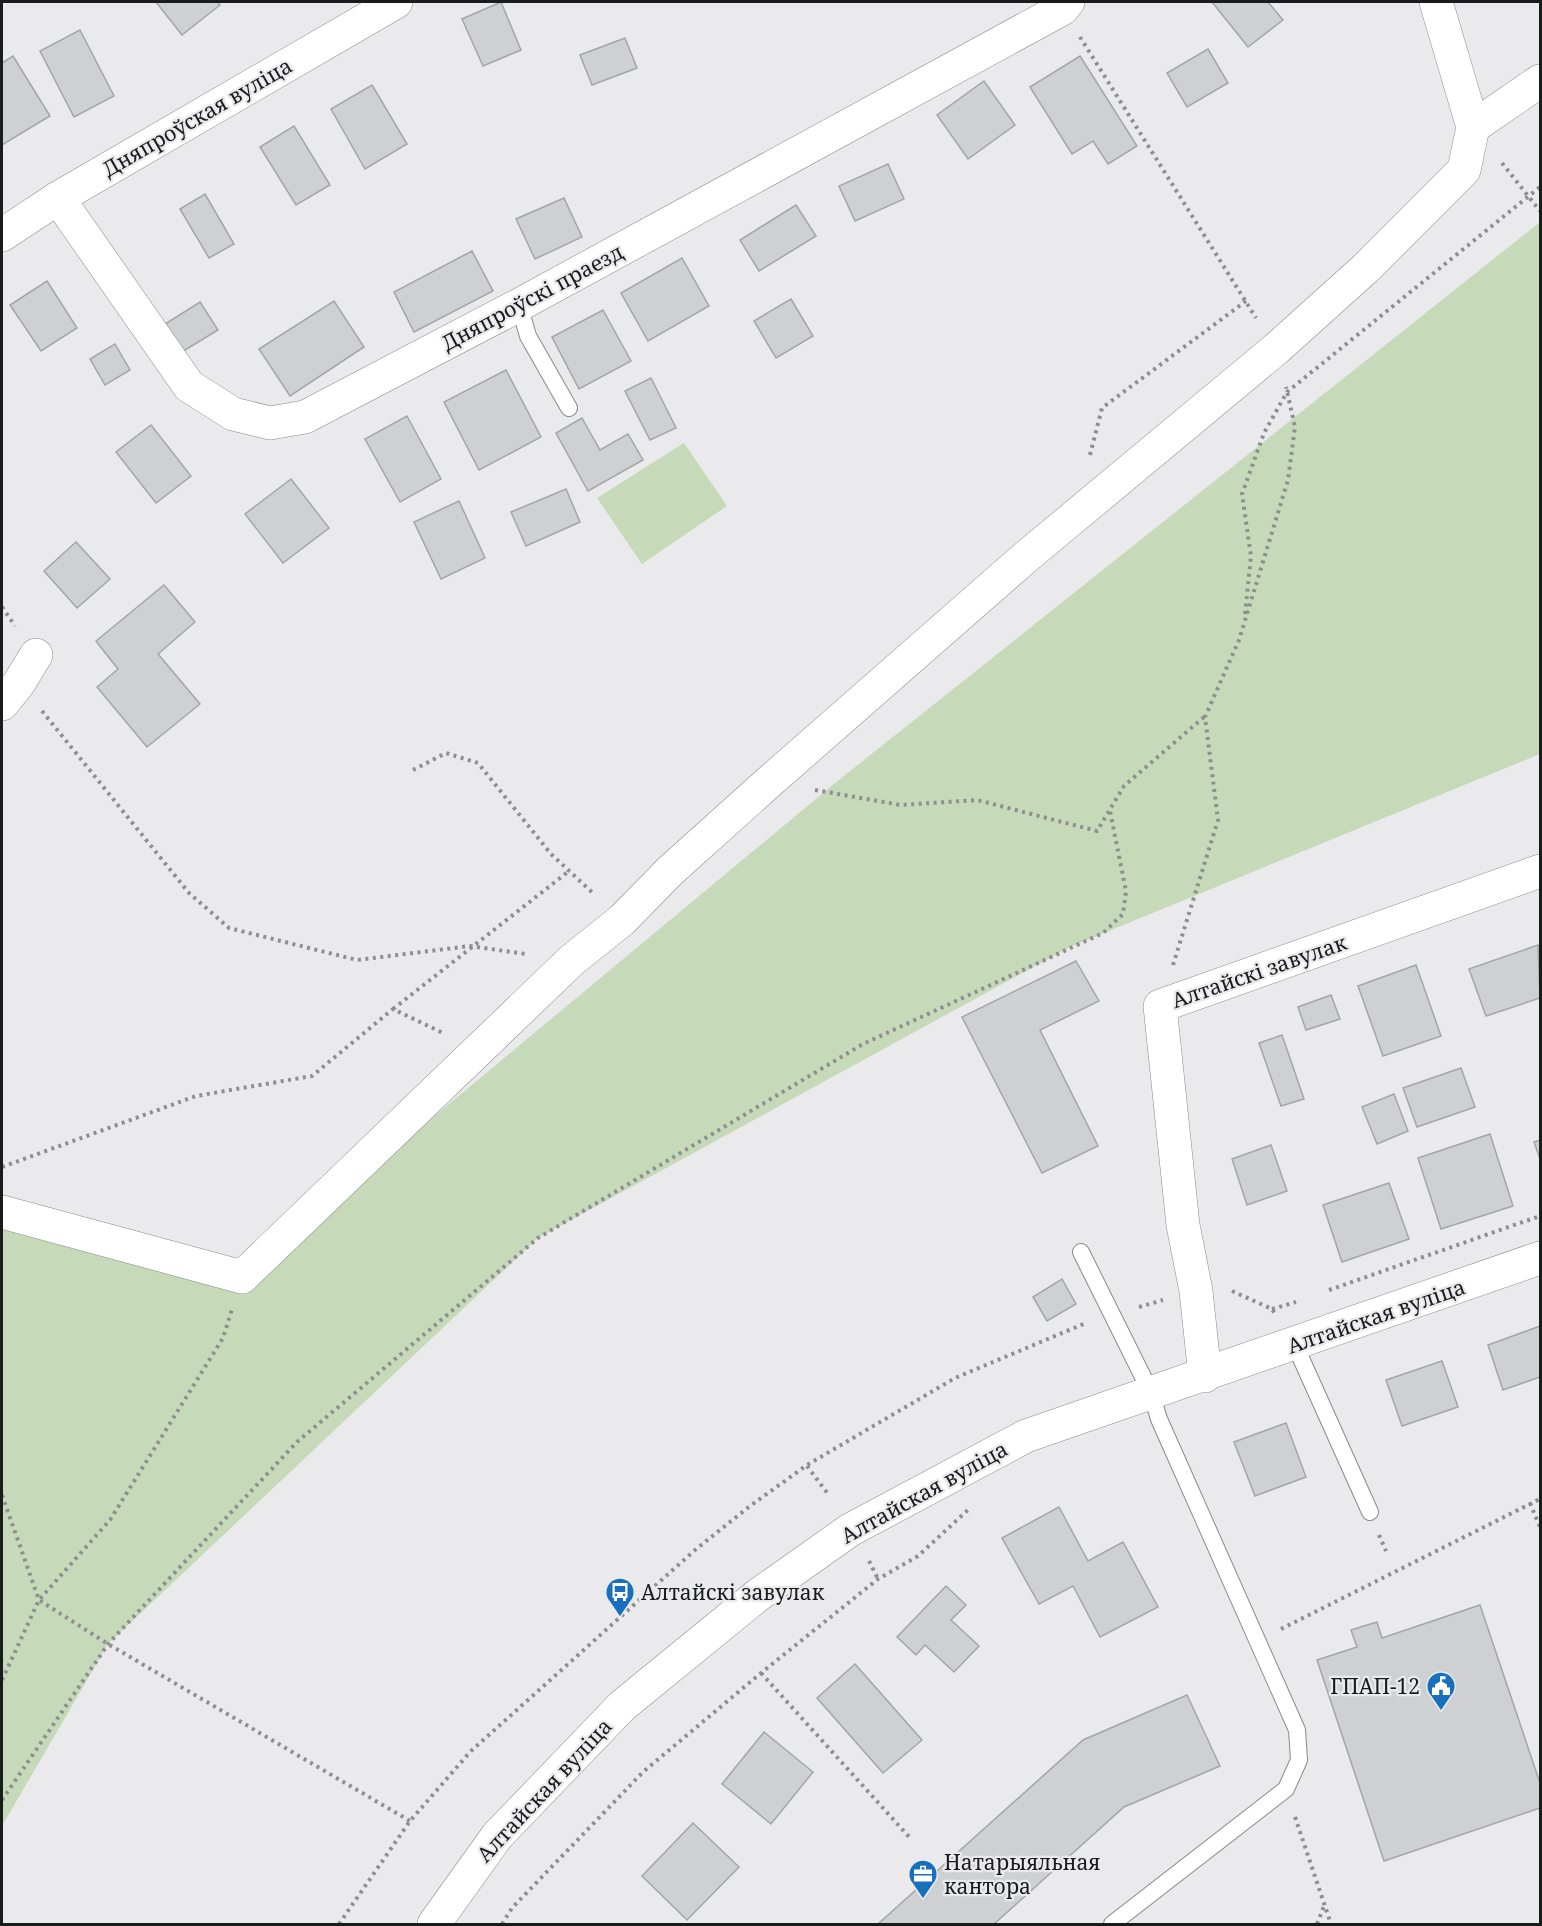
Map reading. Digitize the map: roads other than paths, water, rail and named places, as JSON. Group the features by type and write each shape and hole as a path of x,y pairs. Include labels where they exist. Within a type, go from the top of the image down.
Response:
{"street":[{"name":"Дняпроўская вуліца","path":"2,235 58,198 396,2"},
{"path":"2,1212 242,1277 478,1049 572,960 622,920 670,871 1018,563 1276,349 1366,268 1464,170 1473,127 1436,2"},
{"name":"Дняпроўскі праезд","path":"58,198 189,386 233,414 270,423 305,417 519,304 1065,5"},
{"path":"1473,127 1540,81"},
{"path":"10,693 36,655"},
{"name":"Алтайскі завулак","path":"1205,1376 1196,1291 1183,1225 1160,1006 1540,871"},
{"name":"Алтайская вуліца","path":"434,1924 497,1836 622,1706 758,1595 850,1530 1026,1436 1205,1376 1540,1258"}],"lane":[{"path":"519,304 528,336 569,408"},
{"path":"1081,1252 1151,1393 1168,1441 1297,1731 1299,1760 1286,1789 1112,1924"},
{"path":"1294,1345 1370,1512"}],"place":[{"name":"Алтайскі завулак","path":"620,1618"},
{"name":"ГПАП-12","path":"1441,1712"},
{"name":"Натарыяльная кантора","path":"923,1900"}]}
